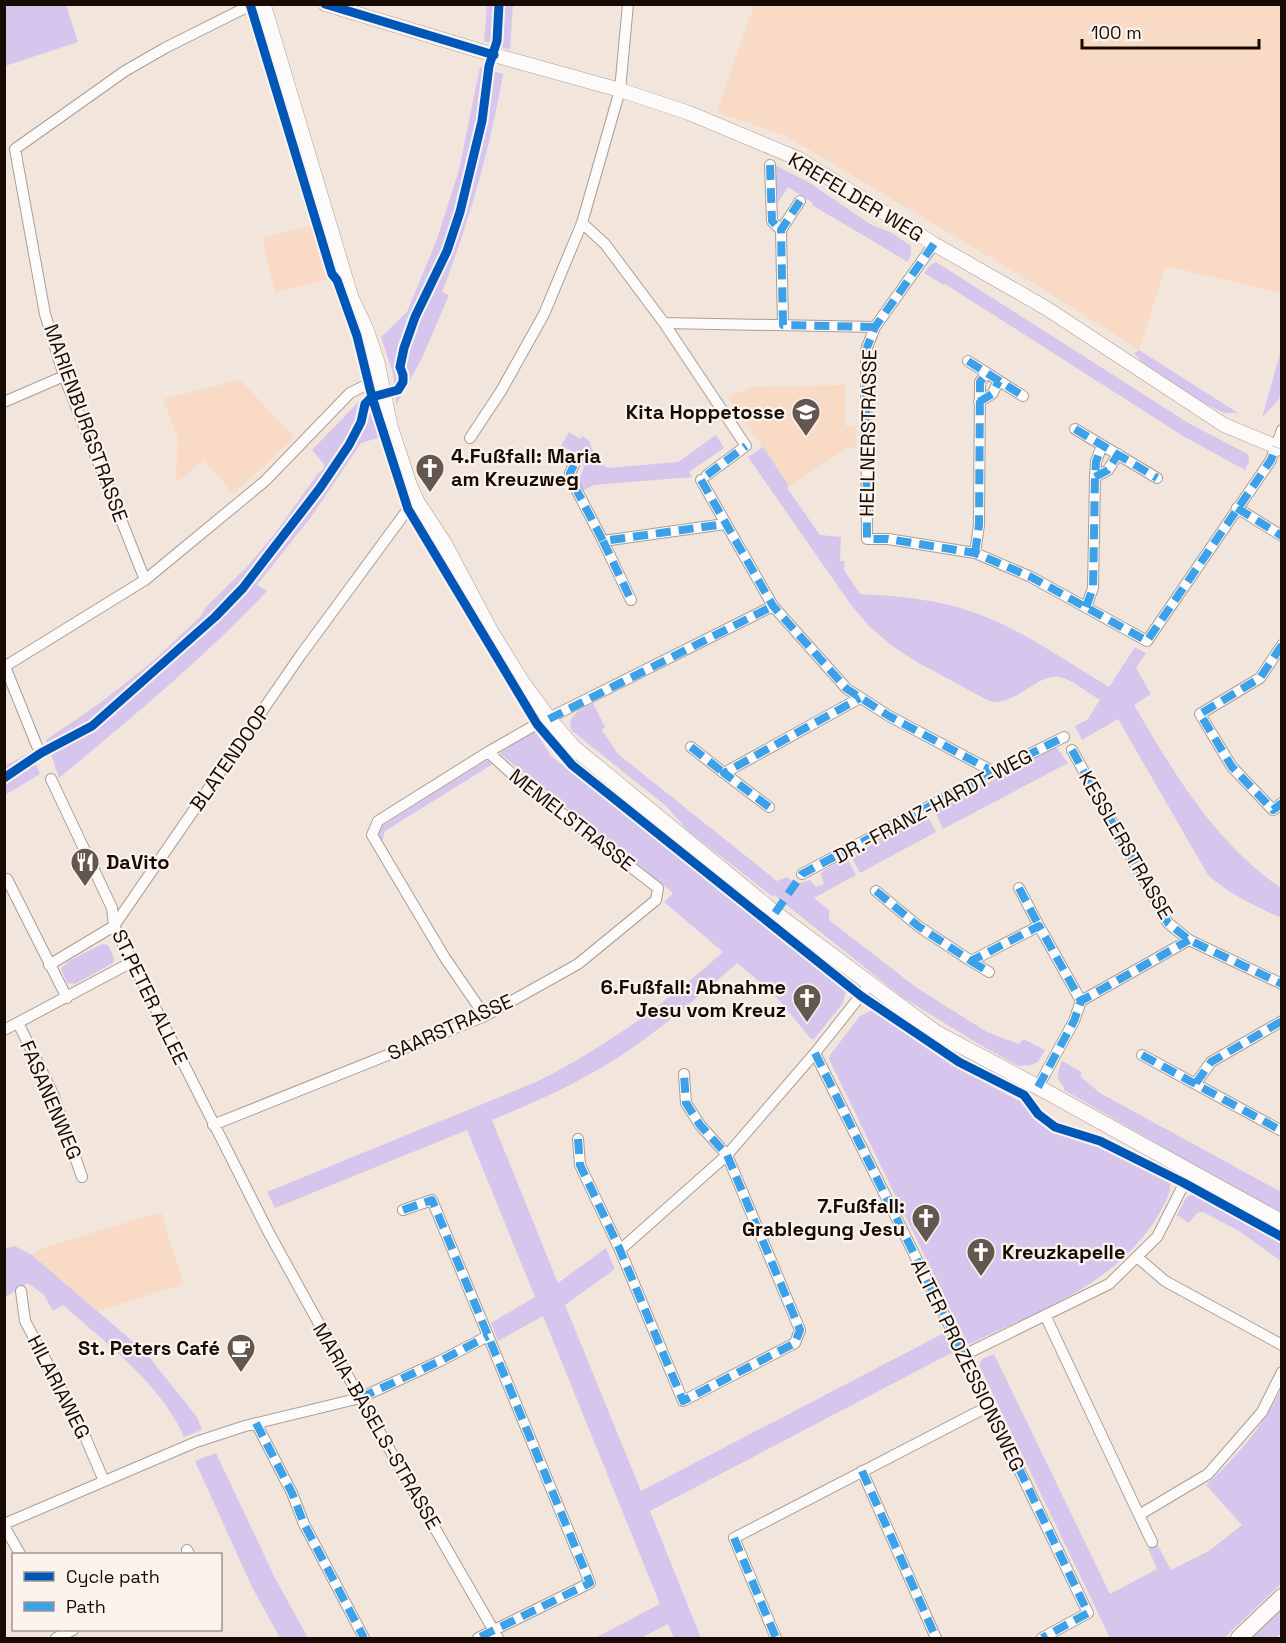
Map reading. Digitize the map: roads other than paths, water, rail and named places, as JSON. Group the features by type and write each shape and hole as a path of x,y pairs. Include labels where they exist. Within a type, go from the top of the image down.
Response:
{"main road":[{"path":"263,4 351,298 365,327 380,378 390,426 409,484 417,502 444,543 491,633 549,719 573,747 775,913 935,1032 1281,1222"},
{"path":"1239,1638 1281,1598"}],"street":[{"name":"MARIENBURGSTRASSE","path":"145,580 64,376 45,314 15,149 125,71 165,48 253,4"},
{"name":"KREFELDER WEG","path":"325,4 689,112 799,159 934,244 1046,308 1224,425 1279,448"},
{"path":"470,438 501,391 544,315 582,223 620,90 628,4"},
{"path":"770,165 772,220 781,230"},
{"path":"783,325 781,230 801,201"},
{"path":"582,223 605,244 664,323 746,446 704,477 725,524 773,606 848,689 954,752 994,772"},
{"name":"HELLNERSTRASSE","path":"934,244 874,327 866,350 867,539 888,539 975,553 1032,577 1147,641 1272,460 1279,448 1281,430"},
{"path":"664,323 874,327"},
{"path":"968,361 1023,396"},
{"path":"975,553 979,525 980,382 987,373"},
{"path":"4,402 64,376"},
{"path":"37,746 5,666 145,580 265,482 350,393 380,378"},
{"path":"979,402 992,394 999,381"},
{"path":"1075,429 1157,478"},
{"path":"1086,607 1093,588 1095,477 1096,462 1102,445"},
{"path":"1095,477 1108,470 1118,454"},
{"path":"574,465 570,473 575,487 632,600"},
{"name":"BLATENDOOP","path":"49,964 114,926 300,656 408,509 417,502"},
{"path":"1237,508 1281,536"},
{"path":"603,540 725,524"},
{"path":"485,1016 445,958 372,835 378,821 537,724 773,606"},
{"path":"1281,645 1260,678 1200,714 1232,767 1273,810 1281,803"},
{"path":"724,773 860,698"},
{"name":"DR.-FRANZ-HARDT-WEG","path":"802,874 1065,737"},
{"path":"691,747 769,807"},
{"name":"KESSLERSTRASSE","path":"1072,750 1168,923 1189,940 1281,984"},
{"name":"MEMELSTRASSE","path":"488,752 519,780 658,888"},
{"name":"ST.PETER ALLEE","path":"51,778 112,908 114,926 258,1212"},
{"path":"8,879 68,998"},
{"name":"SAARSTRASSE","path":"213,1125 485,1016 578,964 656,900 658,888"},
{"path":"1018,888 1081,1001"},
{"path":"876,891 918,926 989,972"},
{"path":"971,961 1039,926"},
{"path":"1038,1087 1074,1021 1081,1001 1189,940"},
{"path":"4,1030 132,962"},
{"path":"620,1250 727,1155 815,1053 869,985"},
{"path":"1196,1083 1211,1062 1281,1021"},
{"name":"FASANENWEG","path":"18,1023 53,1094 82,1177"},
{"name":"ALTER PROZESSIONSWEG","path":"815,1053 964,1354 1088,1613 1042,1638"},
{"path":"1142,1054 1281,1131"},
{"path":"578,1139 580,1165 620,1250 683,1401 795,1343 800,1330 727,1155 700,1125 686,1104 684,1074"},
{"path":"964,1354 1109,1284 1157,1237 1190,1172"},
{"path":"403,1210 432,1200 590,1583 496,1634 478,1638"},
{"name":"MARIA-BASELS-STRASSE","path":"258,1212 360,1398 496,1634"},
{"path":"1137,1257 1165,1281 1281,1345"},
{"name":"HILARIAWEG","path":"21,1291 25,1321 80,1425 104,1481"},
{"path":"1045,1315 1152,1542"},
{"path":"19,1553 4,1525 196,1442 256,1424 360,1398 440,1362 488,1336"},
{"path":"1139,1515 1208,1474 1262,1412 1281,1372"},
{"path":"776,1638 734,1538 989,1407"},
{"path":"256,1424 292,1493 304,1524 364,1638"},
{"path":"862,1471 936,1638"}],"place":[{"name":"Kita Hoppetosse","path":"806,438"},
{"name":"4.Fußfall: Maria am Kreuzweg","path":"430,494"},
{"name":"DaVito","path":"85,888"},
{"name":"6.Fußfall: Abnahme Jesu vom Kreuz","path":"807,1024"},
{"name":"7.Fußfall: Grablegung Jesu","path":"926,1244"},
{"name":"Kreuzkapelle","path":"981,1278"},
{"name":"St. Peters Café","path":"241,1374"}]}
